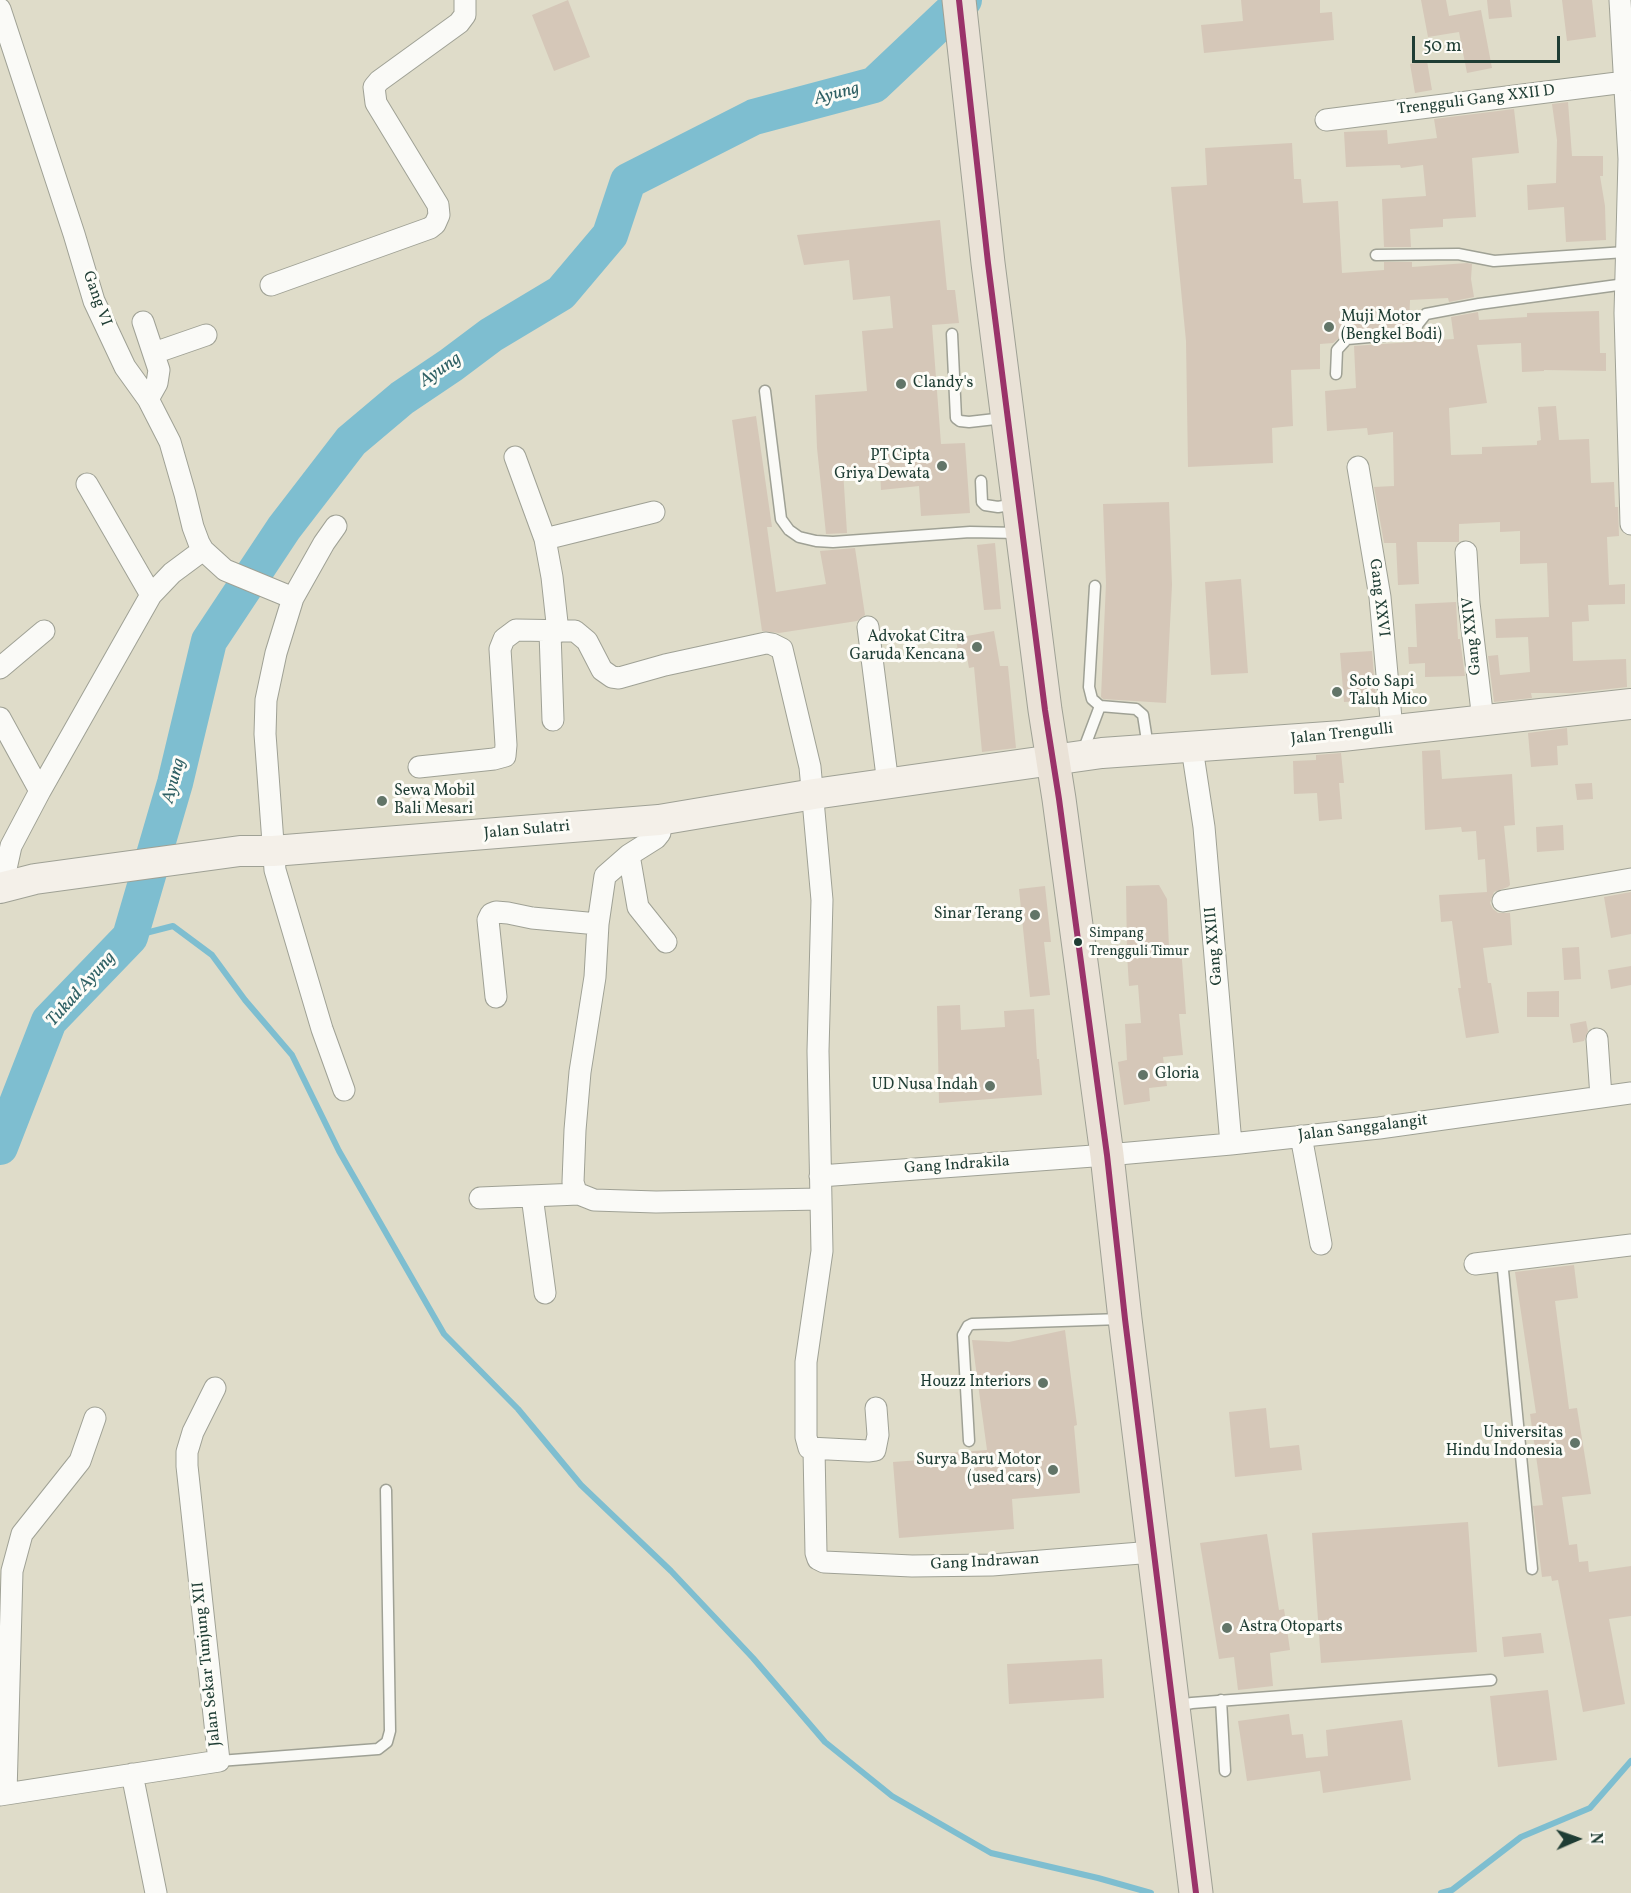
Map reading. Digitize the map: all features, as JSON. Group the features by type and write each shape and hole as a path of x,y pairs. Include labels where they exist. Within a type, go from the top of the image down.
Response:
{"highway":[{"path":"959,0 988,263 1020,518 1066,758 1059,799 1100,1156 1125,1319 1196,1893"}],"main road":[{"name":"Jalan Trengulli","path":"1066,758 1392,730 1631,704"},
{"name":"Jalan Sulatri","path":"1,888 34,879 240,851 273,851 659,820 814,794 1066,758"}],"street":[{"path":"1620,0 1629,159 1625,284 1631,524"},
{"path":"271,285 430,228 435,224 439,215 438,205 376,103 374,87 459,23 465,15 465,5"},
{"name":"Gang VI","path":"0,9 94,301 125,368 148,399 173,450 193,527 203,550 225,570 293,598"},
{"name":"Trengguli Gang XXII D","path":"1326,120 1625,82"},
{"path":"142,322 159,370 159,377 148,399"},
{"path":"154,353 206,335"},
{"path":"515,457 544,539 552,577 553,720"},
{"name":"Gang XXVI","path":"1358,467 1380,597 1392,730"},
{"path":"87,484 151,596"},
{"path":"544,539 654,512"},
{"path":"336,526 293,598 276,653 266,700 266,734 275,870 322,1029 344,1090"},
{"path":"1,888 11,846 151,596 172,573 203,550"},
{"name":"Gang XXIV","path":"1466,552 1469,603 1483,720"},
{"path":"868,627 888,784"},
{"path":"419,767 505,756 500,649 509,634 516,630 575,631 587,641 602,670 612,677 619,678 665,665 766,643 782,649 804,738 814,794 822,900 818,1052 822,1251 806,1362 806,1442 809,1448 875,1450 878,1435 876,1408"},
{"path":"0,668 44,631"},
{"path":"0,718 40,791"},
{"name":"Gang XXIII","path":"1192,748 1204,827 1231,1144"},
{"path":"579,1194 573,1182 575,1130 580,1072 596,977 602,886 605,876 629,855 656,838 660,833 659,820"},
{"path":"629,855 638,907 666,942"},
{"path":"1503,901 1631,879"},
{"path":"496,997 488,920 491,914 508,913 532,918 598,924"},
{"path":"1597,1039 1601,1097"},
{"name":"Jalan Sanggalangit","path":"1100,1156 1379,1128 1631,1093"},
{"path":"1301,1136 1321,1244"},
{"name":"Gang Indrakila","path":"820,1176 1100,1156"},
{"path":"480,1198 579,1194 594,1200 656,1202 821,1200"},
{"path":"532,1196 545,1293"},
{"path":"1474,1264 1631,1245"},
{"name":"Jalan Sekar Tunjung XII","path":"3,1794 219,1761 187,1466 187,1452 194,1432 215,1388"},
{"path":"3,1794 12,1571 22,1534 80,1461 95,1418"},
{"name":"Gang Indrawan","path":"814,1449 816,1553 818,1559 824,1562 974,1566 1153,1552"},
{"path":"132,1774 156,1893"}],"lane":[{"path":"1376,255 1458,254 1494,261 1625,252"},
{"path":"1336,374 1337,350 1347,339 1414,333 1426,314 1479,304 1625,284"},
{"path":"952,334 956,418 960,422 969,422 1007,418"},
{"path":"765,391 782,519 789,530 799,537 833,542 970,532 1020,518"},
{"path":"981,481 982,502 985,505 998,507 1020,518"},
{"path":"1095,586 1089,687 1092,699 1100,706 1112,709 1136,709 1143,715 1148,750"},
{"path":"1066,758 1100,706"},
{"path":"1502,1260 1532,1569"},
{"path":"969,1441 963,1335 968,1326 972,1324 1125,1319"},
{"path":"219,1761 378,1749 387,1742 390,1731 386,1490"},
{"path":"1172,1706 1221,1700 1491,1680"},
{"path":"1221,1700 1225,1771"}],"building":[{"path":"568,0 590,57 554,71 532,15"},
{"path":"1241,0 1320,0 1320,13 1332,12 1334,40 1204,53 1201,25 1243,21"},
{"path":"1421,0 1446,0 1449,16 1481,10 1492,68 1467,73 1459,32 1428,37"},
{"path":"1487,0 1510,0 1512,17 1489,19"},
{"path":"1562,0 1592,0 1596,37 1567,41"},
{"path":"1427,61 1432,90 1415,93 1410,64"},
{"path":"1568,102 1572,156 1603,156 1603,176 1600,176 1605,206 1606,240 1566,242 1564,207 1528,210 1527,185 1556,183 1557,140 1552,104"},
{"path":"1514,109 1519,153 1472,158 1476,217 1443,219 1443,227 1410,229 1411,247 1384,247 1382,199 1426,196 1423,165 1401,168 1400,165 1346,167 1344,132 1387,130 1388,144 1437,138 1434,119"},
{"name":"Muji Motor (Bengkel Bodi)","path":"1292,143 1294,179 1301,179 1303,203 1338,201 1342,273 1384,270 1384,262 1412,262 1412,267 1467,263 1472,264 1471,279 1474,297 1449,302 1448,298 1410,300 1409,326 1346,332 1333,343 1320,344 1320,369 1291,370 1293,426 1272,428 1273,463 1188,467 1186,341 1171,187 1207,185 1205,148"},
{"path":"940,220 947,290 955,290 959,323 932,325 941,444 965,443 970,513 921,516 919,486 881,490 880,471 843,470 847,533 826,534 817,448 815,395 867,391 862,331 893,328 890,296 853,300 849,260 804,265 797,235"},
{"path":"1599,311 1600,353 1606,353 1606,371 1522,372 1521,343 1477,345 1487,403 1449,408 1451,455 1482,454 1482,447 1537,445 1537,441 1541,440 1538,407 1556,406 1559,440 1589,439 1591,483 1614,482 1619,536 1607,537 1609,585 1625,584 1625,604 1588,605 1589,621 1572,622 1573,661 1626,659 1627,687 1572,693 1531,693 1532,698 1494,702 1488,656 1498,655 1500,675 1530,672 1528,637 1496,638 1495,619 1549,617 1547,563 1520,564 1520,531 1500,532 1500,522 1459,524 1459,542 1417,542 1419,584 1398,585 1396,543 1384,543 1374,487 1394,486 1393,432 1368,435 1367,428 1327,431 1325,391 1356,388 1354,346 1454,339 1451,317 1478,312 1479,320 1527,317 1527,313"},
{"path":"756,416 772,527 767,527 776,592 826,584 820,551 855,548 865,615 857,621 779,633 762,631 732,420"},
{"path":"1169,502 1172,585 1166,703 1103,699 1101,697 1106,583 1103,504"},
{"path":"995,543 1001,609 984,610 977,545"},
{"path":"1241,579 1248,673 1211,675 1205,582"},
{"path":"1456,602 1458,639 1460,639 1465,676 1425,677 1425,663 1409,664 1408,647 1417,647 1415,604"},
{"path":"994,631 1000,666 1008,666 1016,748 982,752 974,667 969,668 967,657 959,658 956,638"},
{"path":"1372,651 1376,700 1344,702 1340,653"},
{"path":"1567,728 1568,745 1557,746 1558,765 1531,767 1528,733"},
{"path":"1440,750 1442,779 1512,774 1515,825 1504,826 1510,885 1494,892 1490,903 1498,913 1510,913 1512,945 1483,948 1499,1033 1466,1038 1458,988 1461,988 1452,921 1441,922 1439,895 1487,892 1485,859 1478,860 1476,831 1462,832 1461,827 1425,830 1422,751"},
{"path":"1341,753 1344,783 1339,783 1342,819 1319,821 1317,793 1294,794 1293,761 1316,760 1316,755"},
{"path":"1592,783 1593,799 1577,800 1575,784"},
{"path":"1563,825 1564,850 1537,852 1536,827"},
{"path":"1159,885 1167,899 1169,948 1181,947 1186,1014 1179,1014 1183,1055 1163,1057 1167,1086 1149,1088 1150,1101 1124,1105 1118,1062 1127,1060 1125,1024 1141,1023 1138,985 1129,986 1126,886"},
{"path":"1045,886 1051,942 1044,942 1050,995 1030,997 1019,889"},
{"path":"1631,892 1631,934 1611,938 1604,897"},
{"path":"1579,947 1581,979 1564,980 1562,948"},
{"path":"1631,966 1631,985 1611,989 1608,970"},
{"path":"1559,991 1559,1017 1527,1017 1527,992"},
{"path":"960,1005 961,1030 1005,1027 1004,1011 1034,1009 1042,1095 939,1103 937,1006"},
{"path":"1586,1021 1588,1031 1584,1041 1573,1043 1570,1024"},
{"path":"1574,1265 1578,1298 1555,1301 1569,1409 1577,1408 1591,1494 1562,1497 1569,1545 1577,1544 1579,1562 1588,1561 1589,1572 1631,1566 1631,1616 1609,1619 1625,1704 1583,1712 1558,1580 1552,1581 1551,1576 1542,1577 1533,1506 1543,1505 1530,1414 1536,1413 1515,1272"},
{"path":"1065,1330 1077,1425 1074,1426 1080,1493 1012,1499 1014,1529 899,1538 893,1462 948,1458 947,1453 987,1450 972,1340 1009,1342"},
{"path":"1266,1408 1270,1448 1299,1445 1302,1470 1235,1477 1229,1412"},
{"path":"1468,1522 1477,1652 1321,1663 1312,1533"},
{"path":"1267,1534 1279,1610 1284,1609 1290,1650 1270,1653 1273,1686 1238,1690 1234,1657 1219,1659 1200,1543"},
{"path":"1541,1633 1544,1653 1504,1657 1502,1637"},
{"path":"1102,1659 1104,1698 1009,1704 1007,1664"},
{"path":"1548,1690 1557,1760 1498,1767 1490,1696"},
{"path":"1289,1714 1292,1735 1303,1734 1306,1758 1328,1756 1326,1730 1402,1720 1411,1780 1323,1793 1320,1771 1247,1781 1238,1721"}],"waterway":[{"name":"Ayung","path":"0,1147 49,1021 130,937 175,783 209,641 284,528 351,441 402,398 491,335 561,293 610,235 628,181 754,117 874,85 964,0"},
{"path":"130,937 173,926 212,955 245,1000 292,1055 339,1151 444,1334 518,1409 581,1485 671,1571 753,1658 825,1742 892,1796 991,1853 1151,1893"},
{"path":"1441,1893 1452,1890 1521,1837 1590,1808 1631,1761"}],"transit line":[{"path":"959,0 988,263 1045,710 1107,1155 1196,1893"}],"place":[{"name":"Muji Motor (Bengkel Bodi)","path":"1329,327"},
{"name":"Clandy's","path":"901,384"},
{"name":"PT Cipta Griya Dewata","path":"942,466"},
{"name":"Advokat Citra Garuda Kencana","path":"977,647"},
{"name":"Soto Sapi Taluh Mico","path":"1337,692"},
{"name":"Sewa Mobil Bali Mesari","path":"382,801"},
{"name":"Sinar Terang","path":"1035,915"},
{"name":"Simpang Trengguli Timur","path":"1078,942"},
{"name":"Gloria","path":"1143,1075"},
{"name":"UD Nusa Indah","path":"990,1086"},
{"name":"Houzz Interiors","path":"1043,1383"},
{"name":"Universitas Hindu Indonesia","path":"1575,1443"},
{"name":"Surya Baru Motor (used cars)","path":"1053,1470"},
{"name":"Astra Otoparts","path":"1227,1628"}],"water label":[{"name":"Tukad Ayung","path":"82,990"}]}
